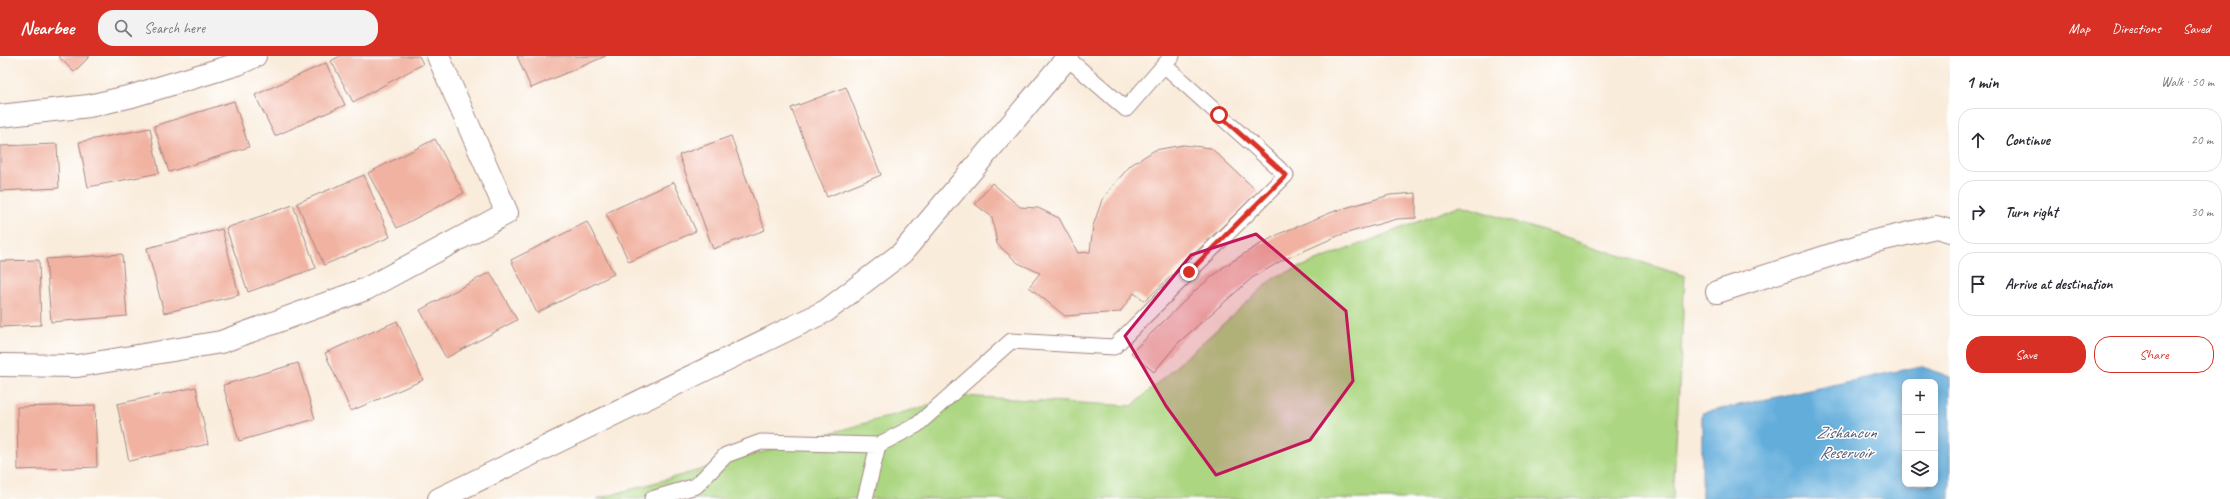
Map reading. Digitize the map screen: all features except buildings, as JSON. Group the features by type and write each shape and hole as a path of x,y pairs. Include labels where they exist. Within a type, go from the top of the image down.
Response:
{"street":[{"path":"0,116 89,106 132,96 238,64 255,56"},
{"path":"0,365 77,366 221,342 366,289 507,213 438,56"},
{"path":"438,499 826,311 902,253 1067,57"},
{"path":"1717,292 1871,242 1936,227 1950,231"}],"lane":[{"path":"652,499 696,486 726,455 761,442 878,445 917,425 1011,341 1114,347 1286,175 1168,61 1126,109 1067,57"},
{"path":"865,499 878,445"}],"highlighted area":[{"path":"1256,234 1346,311 1353,381 1310,440 1216,475 1166,406 1125,336 1191,255"}],"green space":[{"path":"1461,205 1685,276 1673,499 597,499 961,396 1132,406 1275,277"}],"water":[{"name":"Zishancun Reservoir","path":"1921,366 1950,377 1950,499 1702,499 1702,413"}],"route":[{"path":"1189,272 1286,175 1219,115"}]}
